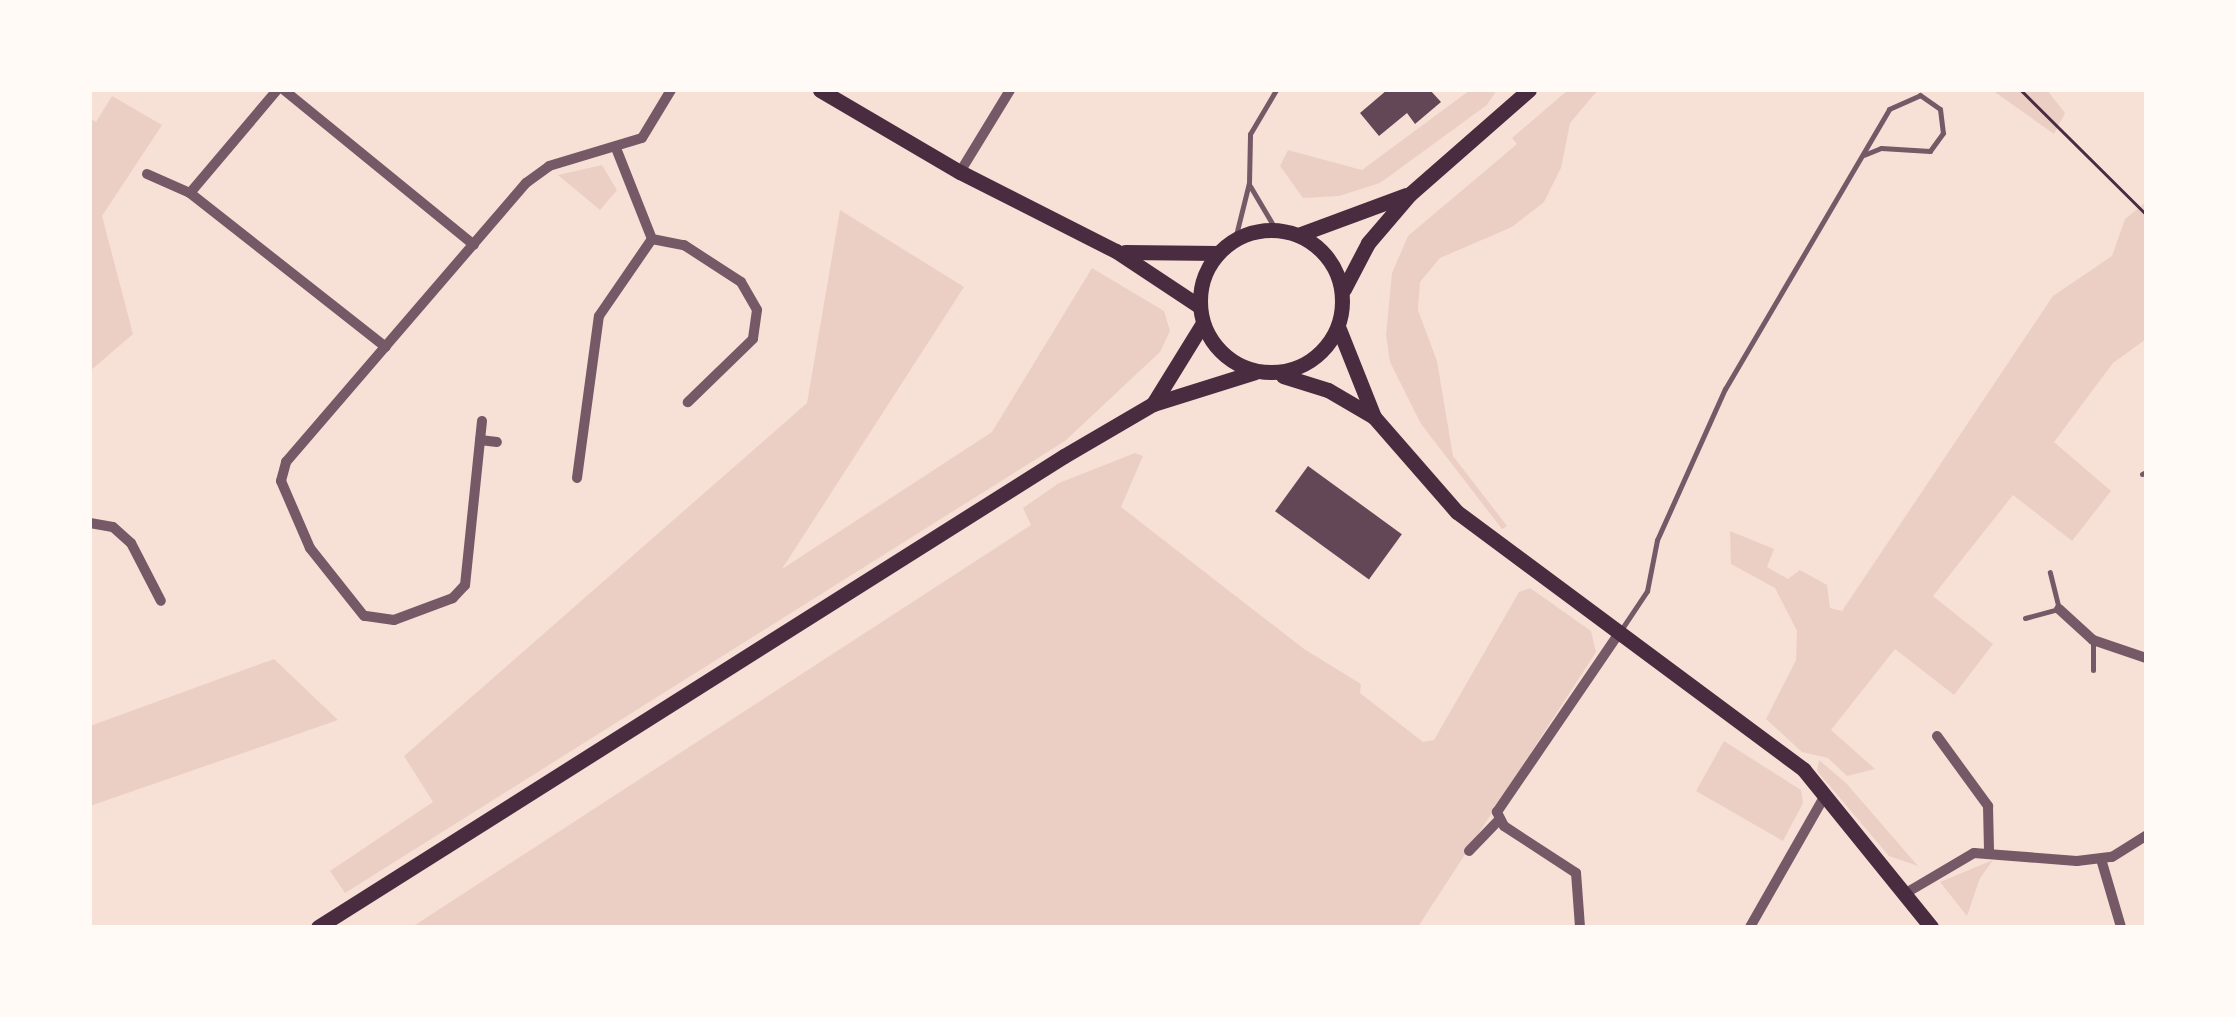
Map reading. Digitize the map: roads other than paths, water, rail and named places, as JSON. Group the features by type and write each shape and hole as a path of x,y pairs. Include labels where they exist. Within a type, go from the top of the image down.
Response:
{"main road":[{"path":"820,90 960,172 1116,250 1199,306"},
{"path":"1529,90 1410,194 1368,243 1344,289 1339,329 1374,416 1456,512 1826,793 1931,927"},
{"path":"1298,235 1410,194"},
{"path":"1255,372 1220,350 1203,323 1199,306 1203,276 1218,252 1234,238 1276,230 1298,235 1320,250 1344,289"},
{"path":"1116,250 1174,257 1218,252"},
{"path":"1153,404 1203,323"},
{"path":"1274,374 1312,360 1339,329"},
{"path":"318,927 1153,404 1255,372 1328,390 1374,416"}],"street":[{"path":"190,193 280,90 474,245"},
{"path":"482,421 465,585 453,598 394,620 364,616 310,548 282,471 537,173 616,148 650,130 672,90"},
{"path":"960,172 1010,90"},
{"path":"616,148 652,239"},
{"path":"147,174 190,193 386,347"},
{"path":"652,239 684,245 741,282 757,310 753,339 688,402"},
{"path":"577,478 598,316 652,239"},
{"path":"480,440 497,442"},
{"path":"90,523 114,526 131,542 160,601"},
{"path":"2059,608 2094,640 2146,658"},
{"path":"1470,851 1498,821 1500,804 1618,633"},
{"path":"1937,736 1988,806 1989,850"},
{"path":"1750,927 1826,793"},
{"path":"1498,821 1576,873 1580,927"},
{"path":"1906,893 1959,858 1989,850 2054,861 2101,859 2146,836"},
{"path":"2101,859 2120,927"}],"lane":[{"path":"1234,238 1249,183 1250,134 1276,90"},
{"path":"1618,633 1647,591 1656,540 1725,389 1896,101 1920,95 1940,109 1943,132 1930,151 1881,148 1864,155"},
{"path":"1249,183 1276,230"},
{"path":"2025,618 2059,608 2050,572"},
{"path":"2093,670 2094,640"}]}
